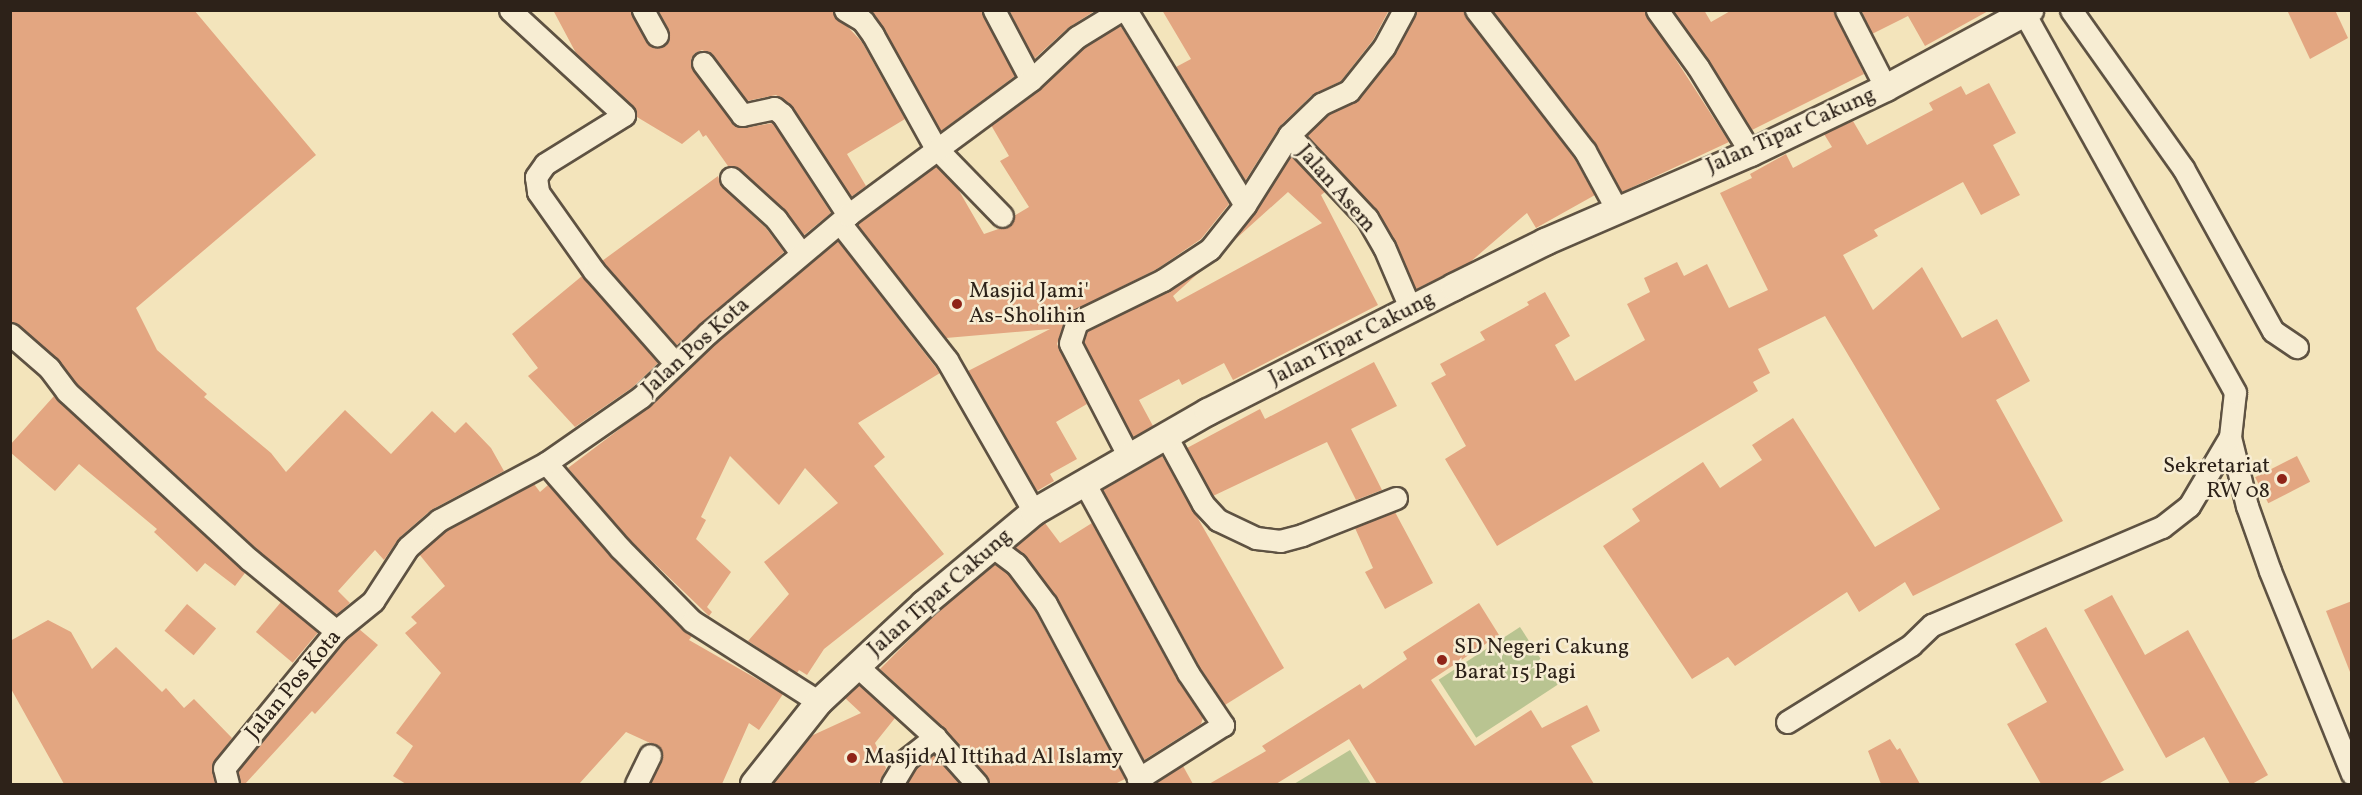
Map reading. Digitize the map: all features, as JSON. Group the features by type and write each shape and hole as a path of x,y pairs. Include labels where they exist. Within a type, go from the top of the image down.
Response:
{"street":[{"path":"510,10 624,115 545,164 536,177 538,192 594,271 675,363"},
{"path":"643,10 657,35"},
{"path":"845,10 863,21 873,35 935,147 1002,216"},
{"path":"994,10 1031,80"},
{"name":"Jalan Pos Kota","path":"228,784 224,768 336,631 374,601 408,547 439,520 546,464 641,398 675,363 801,253 935,147 1031,80 1077,37 1121,10"},
{"path":"1126,10 1245,205"},
{"path":"1129,457 1070,343 1071,334 1077,322 1190,265 1210,249 1245,205 1289,135 1321,104 1348,91 1384,47 1404,10"},
{"path":"1476,10 1585,151 1617,210"},
{"path":"1657,10 1698,67 1751,153"},
{"path":"1846,10 1886,88"},
{"path":"2071,10 2183,168 2273,331 2297,347"},
{"path":"2028,12 2235,392 2230,437 2247,506 2266,560 2352,774"},
{"name":"Jalan Tipar Cakung","path":"754,784 819,702 992,546 1034,512 1166,436 1411,310 1617,210 1751,153 1886,88 2028,12"},
{"path":"703,63 742,115 774,108 782,114 844,219 947,360 1034,512"},
{"name":"Jalan Asem","path":"1289,135 1367,218 1384,247 1411,310"},
{"path":"731,178 776,219 801,253"},
{"path":"10,334 49,368 67,392 180,496 336,631"},
{"path":"1166,436 1203,504 1218,520 1256,538 1280,541 1302,535 1396,498"},
{"path":"1787,722 1911,645 1932,625 2162,527 2189,507 2230,437"},
{"path":"546,464 620,548 692,621 819,702"},
{"path":"992,546 1016,564 1046,604 1140,782 1223,725 1188,673 1085,484"},
{"path":"857,666 935,737 977,784"},
{"path":"892,784 907,759 935,737"},
{"path":"636,784 650,755"}],"green space":[{"path":"1520,627 1558,685 1476,738 1439,680"},
{"path":"1350,750 1371,784 1294,784"}],"building":[{"path":"10,10 194,10 316,155 136,308 157,350 207,394 204,397 271,453 286,472 345,410 391,454 432,411 455,433 466,422 491,448 504,471 431,510 399,538 384,560 375,550 338,591 350,603 336,615 258,550 76,383 58,359 10,322"},
{"path":"553,10 630,10 646,41 657,48 668,42 670,35 658,10 832,10 862,42 905,119 847,154 866,186 851,197 790,104 776,95 747,101 713,55 702,50 695,53 691,59 693,70 732,123 744,128 773,123 831,213 804,235 785,210 740,169 728,166 706,135 703,137 699,130 682,144 637,117 633,106 577,55"},
{"path":"870,10 981,10 1015,76 941,131"},
{"path":"1009,10 1096,10 1068,28 1034,59"},
{"path":"1162,10 1389,10 1373,40 1341,81 1312,95 1280,126 1245,181 1176,67 1191,59"},
{"path":"1417,10 1463,10 1574,158 1595,195 1536,228 1527,213 1469,263 1416,289 1378,212 1307,135 1328,115 1359,99 1395,53"},
{"path":"1492,10 1644,10 1729,142 1622,192 1595,143"},
{"path":"1673,10 1704,10 1711,22 1732,10 1833,10 1864,74 1752,130"},
{"path":"1861,10 1990,10 1925,46 1908,16 1872,34"},
{"path":"2287,10 2335,10 2348,38 2310,59"},
{"path":"1120,25 1229,204 1201,239 1157,269 1067,314 1057,344 1087,404 1056,422 1077,459 1050,474 1054,481 1037,491 968,371 1050,329 946,338 857,224 936,166 958,189 984,234 1010,225 1014,216 1029,207 1000,161 1009,156 991,125 1039,90 1085,47"},
{"path":"1989,83 2016,133 1993,145 2020,195 1981,215 1963,182 1874,230 1878,236 1843,255 1873,310 1922,267 1962,338 1997,319 2030,381 1996,400 2063,521 1913,596 1905,582 1859,612 1847,592 1735,666 1728,657 1692,679 1603,546 1640,521 1632,509 1703,462 1720,488 1762,460 1752,445 1793,418 1875,547 1940,509 1825,316 1758,349 1770,373 1753,382 1758,391 1497,546 1445,459 1466,446 1431,383 1446,375 1440,364 1485,340 1480,332 1529,305 1527,302 1545,292 1570,336 1555,345 1575,381 1645,340 1627,304 1650,292 1644,278 1677,262 1684,276 1707,264 1729,308 1768,290 1720,193 1752,178 1750,174 1786,154 1793,168 1832,147 1824,134 1853,121 1867,145 1933,110 1929,103 1961,86 1966,95"},
{"path":"1291,156 1325,192 1321,195 1378,305 1233,380 1224,363 1182,385 1179,379 1139,400 1153,426 1133,438 1084,342 1087,331 1169,291 1204,268 1173,296 1177,302 1322,223 1288,192 1229,245"},
{"path":"718,176 722,187 766,228 784,252 677,345 602,261"},
{"path":"838,241 940,373 858,423 885,457 874,466 944,554 824,649 807,675 799,670 797,673 748,641 789,594 764,562 838,503 805,468 779,505 730,456 701,517 706,520 696,539 731,572 707,607 712,612 709,616 629,539 568,468 650,406 717,342"},
{"path":"582,276 658,363 633,387 575,427 528,376 538,368 512,334"},
{"path":"1374,362 1397,406 1351,429 1382,490 1356,500 1327,442 1213,496 1187,448 1260,409 1265,419"},
{"path":"54,396 245,573 235,586 205,563 197,572 154,532 157,529 79,464 55,491 10,452 10,445"},
{"path":"1162,456 1284,668 1225,705 1199,666 1103,490"},
{"name":"Sekretariat RW 08","path":"2297,456 2310,482 2268,503 2255,477"},
{"path":"534,484 540,492 548,485 611,557 692,636 689,640 783,694 759,730 749,723 722,784 650,784 662,760 661,748 626,732 579,784 406,784 393,776 413,746 396,733 441,673 405,633 417,623 411,617 445,586 419,554 446,531"},
{"path":"1395,512 1433,583 1385,609 1365,572 1373,568 1355,528"},
{"path":"1045,523 1060,543 1092,523 1177,679 1203,718 1201,724 1144,760 1057,598 1015,547"},
{"path":"995,564 1007,573 1035,611 1125,779 1115,784 989,784 987,776 944,728 880,669 934,615"},
{"path":"2112,595 2145,655 2188,630 2268,775 2252,784 2230,784 2204,737 2166,758 2084,610"},
{"path":"2352,601 2352,671 2350,672 2326,611"},
{"path":"281,602 318,633 293,663 256,632"},
{"path":"1479,603 1499,635 1431,680 1475,746 1531,710 1542,728 1587,705 1600,731 1571,746 1594,784 1377,784 1349,739 1276,784 1209,784 1266,751 1262,746 1360,684 1363,689 1407,659 1403,652"},
{"path":"187,604 216,628 194,655 165,631"},
{"path":"48,620 71,632 92,669 116,647 162,692 166,688 184,708 194,699 232,738 212,765 215,784 64,784 10,687 10,641"},
{"path":"2046,627 2124,770 2098,784 2041,784 2007,724 2047,702 2015,644"},
{"path":"359,629 378,645 315,714 312,711 245,784 240,784 238,771 345,640"},
{"path":"859,685 895,718 875,743 886,768 879,784 773,784 811,736 861,713 845,698"},
{"path":"1890,739 1897,750 1900,748 1920,784 1881,784 1868,751"},
{"path":"933,754 960,784 907,784 917,768"},
{"path":"1183,766 1193,784 1155,784"}],"place":[{"name":"Masjid Jami' As-Sholihin","path":"957,304"},
{"name":"Sekretariat RW 08","path":"2282,479"},
{"name":"SD Negeri Cakung Barat 15 Pagi","path":"1442,660"},
{"name":"Masjid Al Ittihad Al Islamy","path":"852,758"}]}
